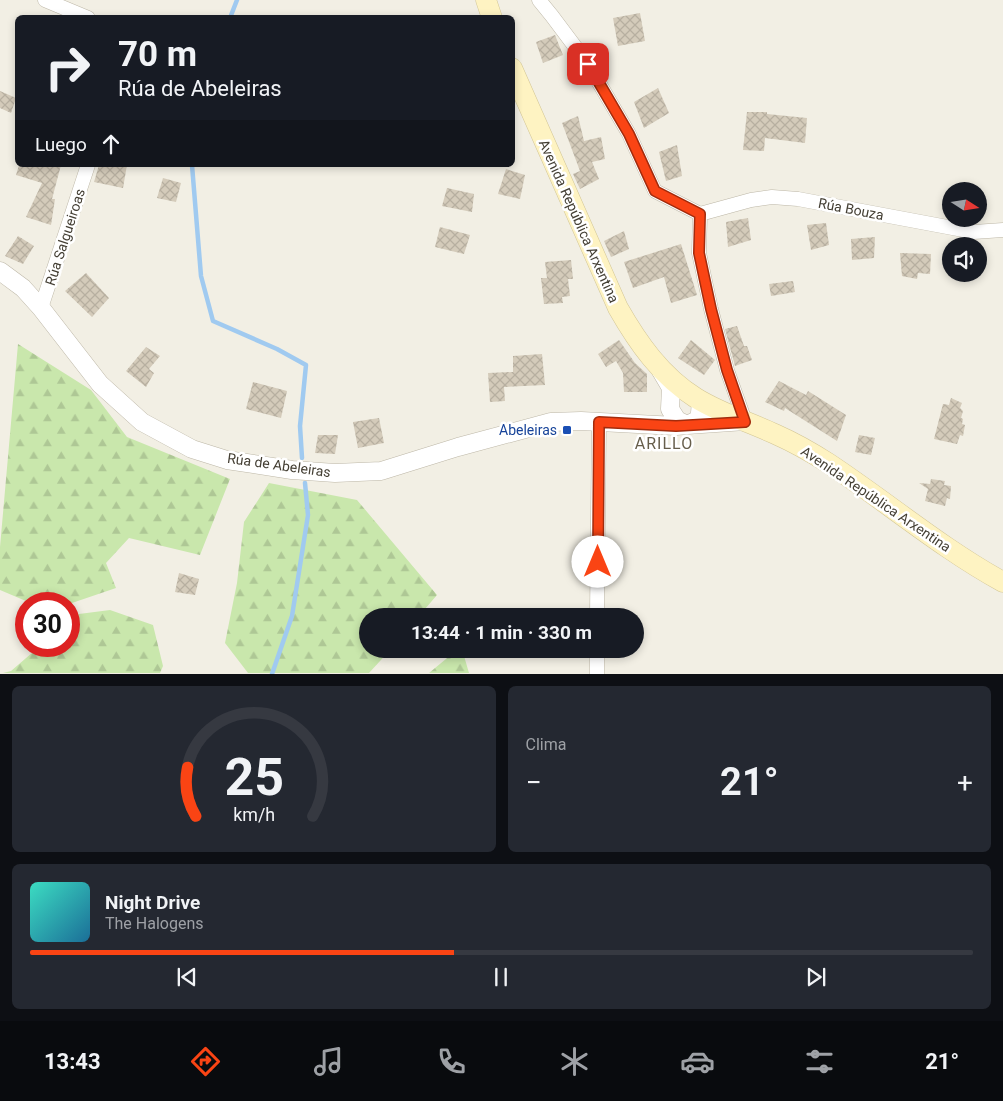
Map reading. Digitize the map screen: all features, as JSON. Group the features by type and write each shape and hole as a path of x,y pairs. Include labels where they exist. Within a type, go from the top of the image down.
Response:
{"main road":[{"path":"486,0 491,15"},
{"name":"Avenida República Arxentina","path":"515,75 618,308 635,339 658,367 697,399 793,443 827,463 945,546 1003,582"}],"street":[{"path":"45,0 81,15"},
{"path":"538,0 588,64 629,134 655,191 700,214 699,253 711,309 727,370 745,422"},
{"name":"Rúa Salgueiroas","path":"42,308 87,167"},
{"name":"Rúa Bouza","path":"700,214 751,200 772,197 798,199 974,232 1003,230"},
{"name":"Rúa de Abeleiras","path":"0,271 23,288 42,308 100,384 142,422 192,449 227,460 292,470 335,473 381,471 458,447 551,422 687,425"},
{"name":"Avenida República Arxentina","path":"658,367 671,388 670,409"},
{"path":"670,409 677,420 687,425 698,420 700,413 697,399"},
{"name":"Rúa de Abeleiras","path":"625,423 697,399"},
{"path":"597,608 599,422"},
{"name":"Avenida República Arxentina","path":"687,425 745,422"},
{"path":"597,658 597,674"}],"green space":[{"path":"18,344 91,390 127,437 230,479 200,555 129,538 106,563 116,588 80,600 80,592 15,592 15,596 0,590 0,547"},
{"path":"269,483 357,500 437,595 426,608 359,608 359,658 383,658 369,673 248,673 225,643 237,583 244,522"},
{"path":"110,610 153,625 163,666 160,673 3,673 11,671 27,657 80,657 80,614"},
{"path":"447,658 465,658 469,673 429,673"}],"building":[{"path":"640,13 645,41 618,46 613,18"},
{"path":"555,35 563,55 543,63 536,42"},
{"path":"658,88 669,113 644,128 634,102"},
{"path":"0,91 15,98 11,113 0,108"},
{"path":"747,112 767,112 767,114 807,118 805,143 765,138 764,151 743,150"},
{"path":"578,116 584,141 601,137 605,159 592,162 599,179 580,189 573,174 580,171 562,123"},
{"path":"677,145 682,176 666,181 659,152"},
{"path":"18,167 60,167 52,199 55,199 51,225 26,217 42,183 16,175"},
{"path":"98,167 127,167 123,188 94,182"},
{"path":"506,169 525,175 520,199 498,194"},
{"path":"163,178 181,183 176,202 157,198"},
{"path":"447,188 474,194 472,212 442,206"},
{"path":"748,218 751,240 728,247 726,222"},
{"path":"826,223 829,245 811,250 807,225"},
{"path":"440,227 470,235 464,254 435,247"},
{"path":"624,231 629,249 611,257 604,241"},
{"path":"18,236 34,246 23,264 5,256"},
{"path":"875,237 874,258 852,260 851,239"},
{"path":"681,244 697,295 671,303 664,277 633,288 624,262"},
{"path":"900,253 931,254 930,274 918,273 917,279 902,276"},
{"path":"571,260 573,279 568,279 570,296 562,297 563,303 544,304 541,278 547,278 545,262"},
{"path":"86,273 109,298 92,317 65,291"},
{"path":"793,281 795,292 771,296 769,284"},
{"path":"737,326 744,346 747,346 752,360 735,366 725,329"},
{"path":"619,340 635,363 647,374 647,392 624,392 623,373 616,361 606,367 598,354"},
{"path":"691,340 715,360 704,375 678,358"},
{"path":"146,347 160,356 149,369 154,373 146,387 126,371"},
{"path":"542,354 545,385 504,387 505,401 490,402 488,373 513,372 513,356"},
{"path":"779,381 806,395 808,391 846,415 837,441 785,408 784,411 765,402"},
{"path":"253,382 287,391 281,418 246,409"},
{"path":"951,398 962,403 960,408 963,411 961,418 963,419 962,424 965,425 963,436 960,435 957,444 934,439 943,404 949,405"},
{"path":"379,418 384,443 358,448 353,422"},
{"path":"318,435 338,435 335,454 315,453"},
{"path":"859,435 875,438 871,455 855,452"},
{"path":"931,479 945,481 944,485 951,486 950,499 947,498 945,506 925,501 928,489 919,483 930,484"},
{"path":"179,573 199,579 195,595 175,592"}],"waterway":[{"path":"231,15 237,0"},
{"path":"192,167 201,276 213,321 277,349 306,365 300,426 302,458"},
{"path":"272,674 292,616 308,515 305,483"}],"place":[{"name":"Abeleiras","path":"567,430"}],"district":[{"name":"ARILLO","path":"664,443"}],"route":[{"path":"588,64 629,134 655,191 700,214 699,253 711,309 727,370 745,422 676,426 599,422 598,562"}]}
